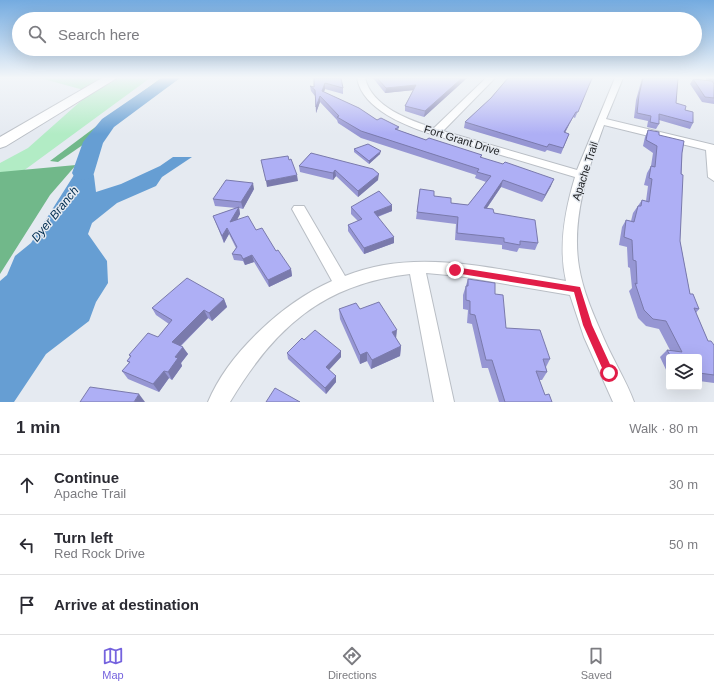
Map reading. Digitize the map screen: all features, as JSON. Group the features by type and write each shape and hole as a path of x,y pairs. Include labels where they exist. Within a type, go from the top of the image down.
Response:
{"main road":[{"path":"0,129 58,97"},
{"path":"0,143 79,97"}],"street":[{"name":"Fort Grant Drive","path":"371,97 382,108 406,121 436,132 582,175"},
{"path":"436,132 472,97"},
{"name":"Apache Trail","path":"611,97 601,121 574,199 570,228 572,265 577,289 588,325 624,402"},
{"path":"601,121 712,148 714,177"},
{"path":"299,209 341,283"},
{"path":"417,267 444,402"},
{"path":"218,402 249,355 274,329 299,307 341,283 381,271 417,267 455,270 577,289"}],"green space":[{"path":"86,97 124,97 0,188 0,163 28,148"},
{"path":"136,97 153,97 58,162 50,161"},
{"path":"76,165 50,195 0,274 0,172"}],"water":[{"path":"93,142 94,151 90,161 96,192 121,184 160,166 173,157 192,157 162,177 156,186 117,203 92,223 88,234 107,261 108,283 96,302 89,321 46,354 14,402 0,402 0,281 7,275 15,256 31,243 74,175 85,148"}],"building":[{"path":"315,97 320,97 316,107"},
{"path":"321,97 335,97 359,108 377,120 381,118 399,127 395,129 426,140 429,138 482,155 480,157 503,164 505,162 554,179 545,195 503,180 484,208 493,209 494,213 535,220 538,243 520,241 520,245 504,242 504,238 457,233 458,217 417,212 420,189 434,191 434,196 451,198 451,203 468,205 491,176 477,172 479,169 361,131 337,117 339,116"},
{"path":"410,97 441,97 425,111 405,106"},
{"path":"492,97 584,97 578,112 576,112 564,132 569,134 563,148 549,144 547,147 465,122"},
{"path":"639,97 676,97 676,103 686,106 685,110 693,112 693,123 659,114 659,124 650,122 651,116 637,113"},
{"path":"648,130 659,132 659,135 684,141 681,174 683,175 680,241 690,294 693,294 699,309 694,308 708,341 711,341 714,345 714,375 702,373 702,354 669,354 667,350 682,352 666,321 653,319 644,310 635,283 637,284 636,261 633,260 632,240 624,237 626,220 634,222 638,206 641,206 642,200 649,202 652,179 649,178 651,166 655,167 657,146 646,140"},
{"path":"368,144 381,151 369,161 354,149"},
{"path":"311,153 373,169 379,174 358,191 335,170 333,173 299,166"},
{"path":"288,156 289,160 291,159 297,175 266,181 261,160"},
{"path":"226,180 253,183 241,202 213,199"},
{"path":"379,191 392,205 374,212 394,237 364,248 348,225 362,219 351,207"},
{"path":"239,207 230,222 248,216 256,230 262,228 276,251 278,250 291,269 268,280 252,255 243,259 241,255 232,254 237,247 227,228 222,236 213,216"},
{"path":"187,278 224,299 209,313 204,310 172,342 183,347 175,357 178,358 168,372 164,371 153,384 122,371 130,362 127,361 131,356 129,355 148,333 158,337 172,320 152,308"},
{"path":"468,279 495,283 495,294 503,295 506,328 540,330 550,359 543,359 547,372 536,371 545,395 549,394 552,402 505,402 492,360 486,360 475,315 470,314 470,301 466,300 466,286 468,286"},
{"path":"379,302 397,330 392,332 401,346 372,360 367,352 360,355 339,309 356,303 360,309"},
{"path":"315,330 341,351 326,367 336,376 325,388 287,353 302,338 304,340"},
{"path":"90,387 139,394 134,402 80,402"},
{"path":"275,388 300,402 266,402"}],"waterway":[{"name":"Dyer Branch","path":"83,173 93,142 108,123 145,97"}],"route":[{"path":"455,270 577,289 588,325 609,373"}]}
